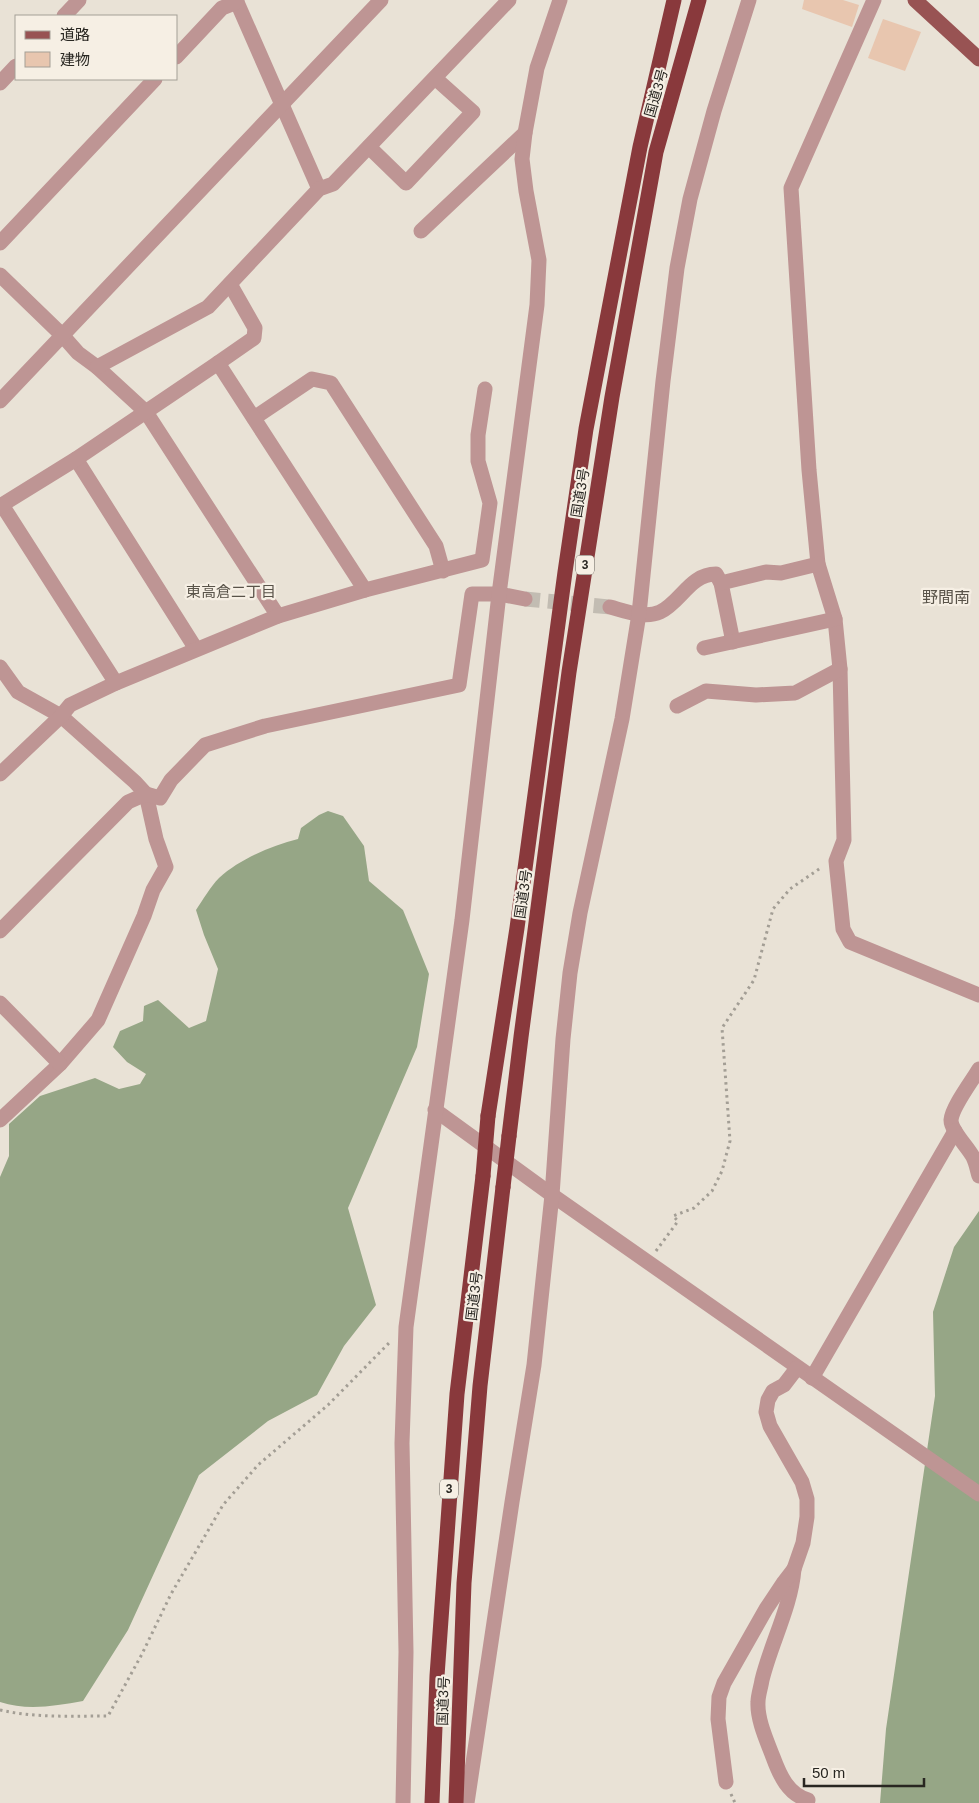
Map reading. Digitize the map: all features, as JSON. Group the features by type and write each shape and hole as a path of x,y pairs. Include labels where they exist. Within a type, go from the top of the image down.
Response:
{"highway":[{"name":"国道3号","path":"432,1803 437,1676 454,1431 484,1176 488,1116 517,928 586,429 640,147 674,0"},
{"name":"国道3号","path":"456,1803 465,1574 480,1386 522,1027 568,682 612,397 656,152 699,0"}],"main road":[{"path":"915,0 979,59"}],"street":[{"path":"65,15 79,0"},
{"path":"0,401 381,0"},
{"path":"97,367 208,307 319,189 334,184 509,0"},
{"path":"403,1803 406,1652 402,1444 406,1327 462,920 499,594 538,305 539,260 522,159 525,133 537,68 560,0"},
{"path":"467,1803 534,1365 552,1195 563,1039 570,972 580,913 622,719 639,614 663,381 677,268 690,199 714,111 749,0"},
{"path":"874,0 791,188 809,470 818,564 835,618 840,669 844,840 836,861 843,929 850,942 979,995"},
{"path":"178,55 222,8 236,1 319,189"},
{"path":"0,83 15,67"},
{"path":"370,147 406,183 473,112 435,78"},
{"path":"0,243 154,80"},
{"path":"422,232 525,133"},
{"path":"0,275 78,353 97,367 146,412 278,616"},
{"path":"116,682 1,505 76,459 254,338 255,328 230,284"},
{"path":"218,363 365,590"},
{"path":"254,418 312,379 331,383 436,546 443,571"},
{"path":"0,774 61,716 70,705 116,682 278,616 365,590 482,560 490,503 478,461 478,435 485,389"},
{"path":"76,459 196,649"},
{"path":"721,583 766,572 781,573 818,564"},
{"path":"610,607 639,614 659,612 693,582 706,574 716,574 721,583 733,642"},
{"path":"0,931 128,802 146,794 160,798 171,780 205,744 265,726 459,686 472,594 499,594 525,599"},
{"path":"704,648 835,618"},
{"path":"0,667 18,692 61,716 146,794 156,839 166,867 153,890 144,916 98,1020 60,1064 0,1120"},
{"path":"677,706 706,691 756,695 795,693 840,669"},
{"path":"0,1003 60,1064"},
{"path":"979,1069 954,1111 951,1122 974,1159 979,1176"},
{"path":"435,1110 797,1368 979,1494"},
{"path":"812,1378 955,1131"},
{"path":"797,1368 784,1385 773,1391 768,1400 766,1412 770,1426 802,1482 807,1499 807,1518 803,1544 794,1569 793,1584 767,1661 758,1702 764,1732 781,1778 801,1798 808,1800"},
{"path":"726,1782 718,1719 719,1697 724,1683 766,1609 794,1569"}],"path":[{"path":"648,1262 678,1221 673,1216 694,1208 712,1191 722,1170 730,1141 722,1028 754,980 773,909 790,889 817,869 836,861"},
{"path":"0,1710 16,1714 50,1716 108,1716 142,1654 171,1594 223,1506 258,1465 328,1405 406,1327"}],"green space":[{"path":"328,811 343,816 364,846 369,881 403,910 429,974 417,1047 348,1208 376,1305 344,1346 317,1395 268,1421 199,1475 128,1630 83,1701 31,1707 0,1702 0,1177 9,1156 9,1124 40,1096 95,1078 119,1089 140,1084 146,1074 127,1062 113,1047 120,1031 143,1021 144,1006 158,1000 189,1028 206,1021 218,969 196,910 213,885 227,871 256,854 298,839 301,828"},
{"path":"979,1211 979,1803 880,1803 886,1729 935,1396 933,1312 954,1247"}],"building":[{"path":"804,0 843,0 859,5 852,27 802,9"},
{"path":"883,19 921,32 905,71 868,58"}],"tunnel":[{"path":"525,599 610,607"}],"district":[{"name":"東高倉二丁目","path":"231,592"},
{"name":"野間南","path":"946,597"}]}
